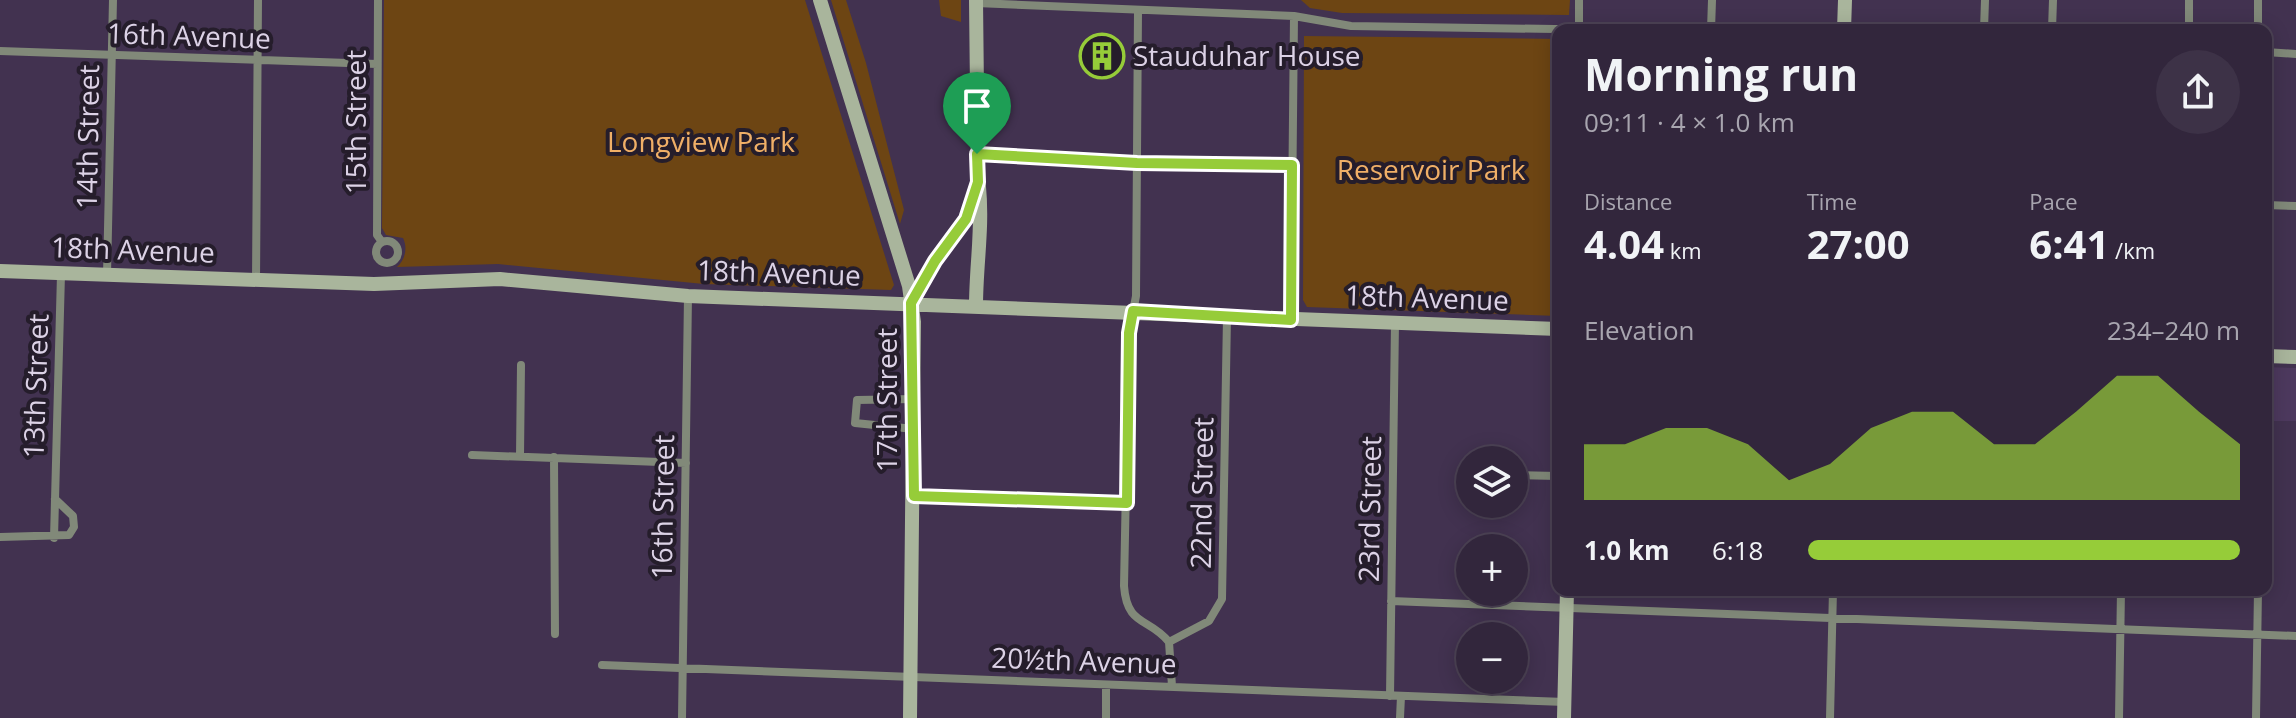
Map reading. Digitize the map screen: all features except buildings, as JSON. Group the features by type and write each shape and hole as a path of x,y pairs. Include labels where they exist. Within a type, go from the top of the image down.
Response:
{"street":[{"name":"14th Street","path":"107,275 113,0"},
{"path":"256,281 258,0"},
{"name":"15th Street","path":"378,0 377,235 382,242"},
{"name":"17th Street","path":"820,0 909,286 915,399 910,718"},
{"path":"1579,0 1579,24"},
{"path":"1711,24 1712,0"},
{"path":"1844,24 1845,0"},
{"path":"1984,24 1985,0"},
{"path":"2052,24 2053,0"},
{"path":"2189,0 2189,24"},
{"path":"2258,0 2258,24"},
{"path":"976,306 976,265 982,211 977,154 976,2 1294,16 1351,26 1552,30"},
{"path":"1138,11 1137,163 1133,311 1129,333 1124,586 1127,606 1136,619 1169,642 1172,686"},
{"path":"1291,320 1294,16"},
{"name":"16th Avenue","path":"0,51 377,64"},
{"path":"2272,52 2296,54"},
{"path":"977,154 1137,163 1292,165"},
{"path":"911,303 935,261 966,219 978,182"},
{"path":"2272,205 2296,206"},
{"name":"18th Avenue","path":"0,271 374,284 500,279 688,296 1552,329"},
{"name":"13th Street","path":"55,499 74,521 69,535 54,538 55,499 61,274"},
{"name":"16th Street","path":"682,718 688,296"},
{"name":"22nd Street","path":"1169,642 1209,621 1222,599 1227,317"},
{"name":"23rd Street","path":"1390,696 1395,322"},
{"path":"2272,356 2296,357"},
{"path":"520,456 521,365"},
{"path":"914,429 855,423 857,400 915,399"},
{"path":"472,455 686,463"},
{"path":"554,457 555,634"},
{"path":"1528,475 1552,476"},
{"path":"914,496 1127,503"},
{"path":"0,537 54,538"},
{"path":"1564,718 1567,596"},
{"path":"1830,718 1833,596"},
{"path":"2119,718 2121,596"},
{"path":"2256,718 2258,596"},
{"path":"1391,601 2296,636"},
{"name":"20½th Avenue","path":"602,665 1565,702"},
{"path":"1106,685 1106,718"},
{"path":"1400,718 1401,696"}],"shaded area":[{"path":"2272,367 2296,368 2296,421 2272,421"}],"green space":[{"name":"Longview Park","path":"384,0 805,0 894,285 891,290 704,284 498,264 397,267 405,254 405,242 403,238 386,235 382,228"},
{"path":"831,0 846,0 866,63 904,210 900,224"},
{"path":"939,0 961,0 961,22 941,16"},
{"path":"1301,0 1570,0 1569,15 1342,13 1310,8"},
{"name":"Reservoir Park","path":"1304,36 1552,39 1552,316 1307,307 1303,300"}],"place":[{"name":"Stauduhar House","path":"1102,56"}],"route":[{"path":"977,154 1137,163 1292,165 1291,320 1133,311 1129,333 1127,503 914,496 915,369 911,303 935,261 966,219 978,182 977,154"}]}
